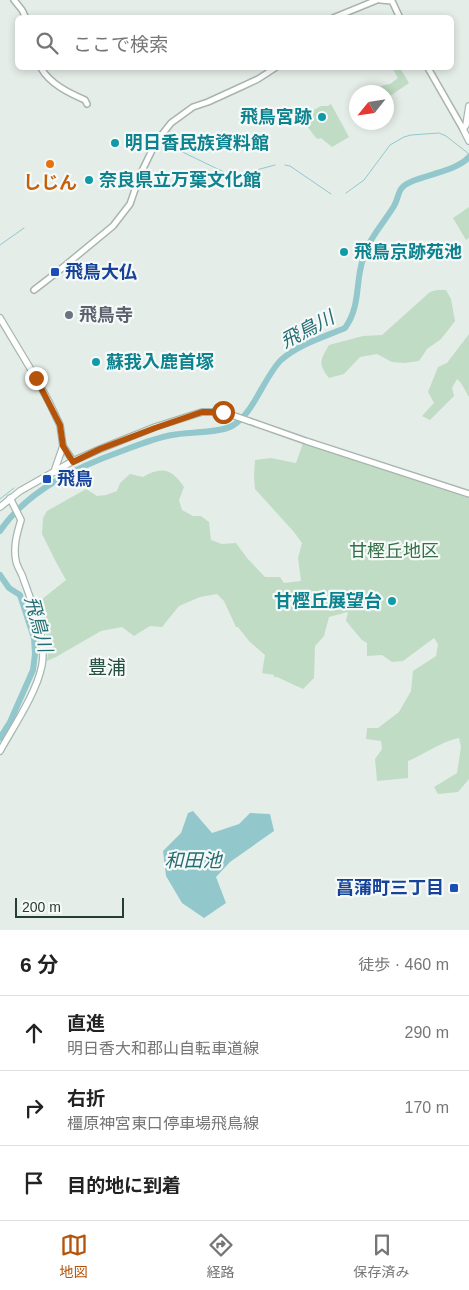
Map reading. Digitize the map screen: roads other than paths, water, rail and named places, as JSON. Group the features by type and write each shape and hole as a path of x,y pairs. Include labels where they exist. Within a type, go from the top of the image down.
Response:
{"main road":[{"path":"469,106 466,125 463,129 469,141"},
{"path":"0,318 53,410 60,425 63,446 73,462"},
{"path":"0,507 20,490 73,462 146,431 202,412 223,412 249,421"},
{"path":"54,472 63,446"},
{"path":"0,751 31,694 42,664 41,637 37,618 16,560 16,534 22,520 10,498"}],"street":[{"path":"14,0 24,15"},
{"path":"340,15 378,0 392,2 398,15"},
{"path":"42,70 54,82 85,100 87,104"},
{"path":"34,290 113,226 130,204 140,175 154,146 171,123 193,107 258,79 272,70"},
{"path":"429,70 463,129"},
{"path":"249,421 469,494"}],"water":[{"name":"和田池","path":"193,811 212,833 239,824 250,813 270,814 274,831 230,862 216,877 226,903 204,918 182,903 166,876 163,851 181,833 188,813"}],"waterway":[{"path":"346,193 364,180 390,145 404,137 439,133 446,136 469,154"},
{"path":"166,144 230,175"},
{"name":"飛鳥川","path":"0,531 11,516 39,492 88,464 159,438 219,430 232,426 239,421 252,405 281,360 304,345 345,328 356,303 361,268 366,251 394,206 401,189 413,181 462,163 469,157"},
{"path":"234,176 275,165"},
{"path":"285,165 290,166 331,194"},
{"path":"0,245 24,228"},
{"path":"0,499 14,488"},
{"name":"飛鳥川","path":"0,575 9,588 20,595 34,638 35,654 33,670 10,722 0,738"}],"place":[{"name":"飛鳥宮跡","path":"322,117"},
{"name":"明日香民族資料館","path":"115,143"},
{"name":"しじん","path":"50,164"},
{"name":"奈良県立万葉文化館","path":"89,180"},
{"name":"飛鳥京跡苑池","path":"344,252"},
{"name":"飛鳥大仏","path":"55,272"},
{"name":"飛鳥寺","path":"69,315"},
{"name":"蘇我入鹿首塚","path":"96,362"},
{"name":"飛鳥","path":"47,479"},
{"name":"甘樫丘展望台","path":"392,601"},
{"name":"菖蒲町三丁目","path":"454,888"}],"district":[{"name":"豊浦","path":"107,667"}],"park label":[{"name":"甘樫丘地区","path":"394,551"}]}
